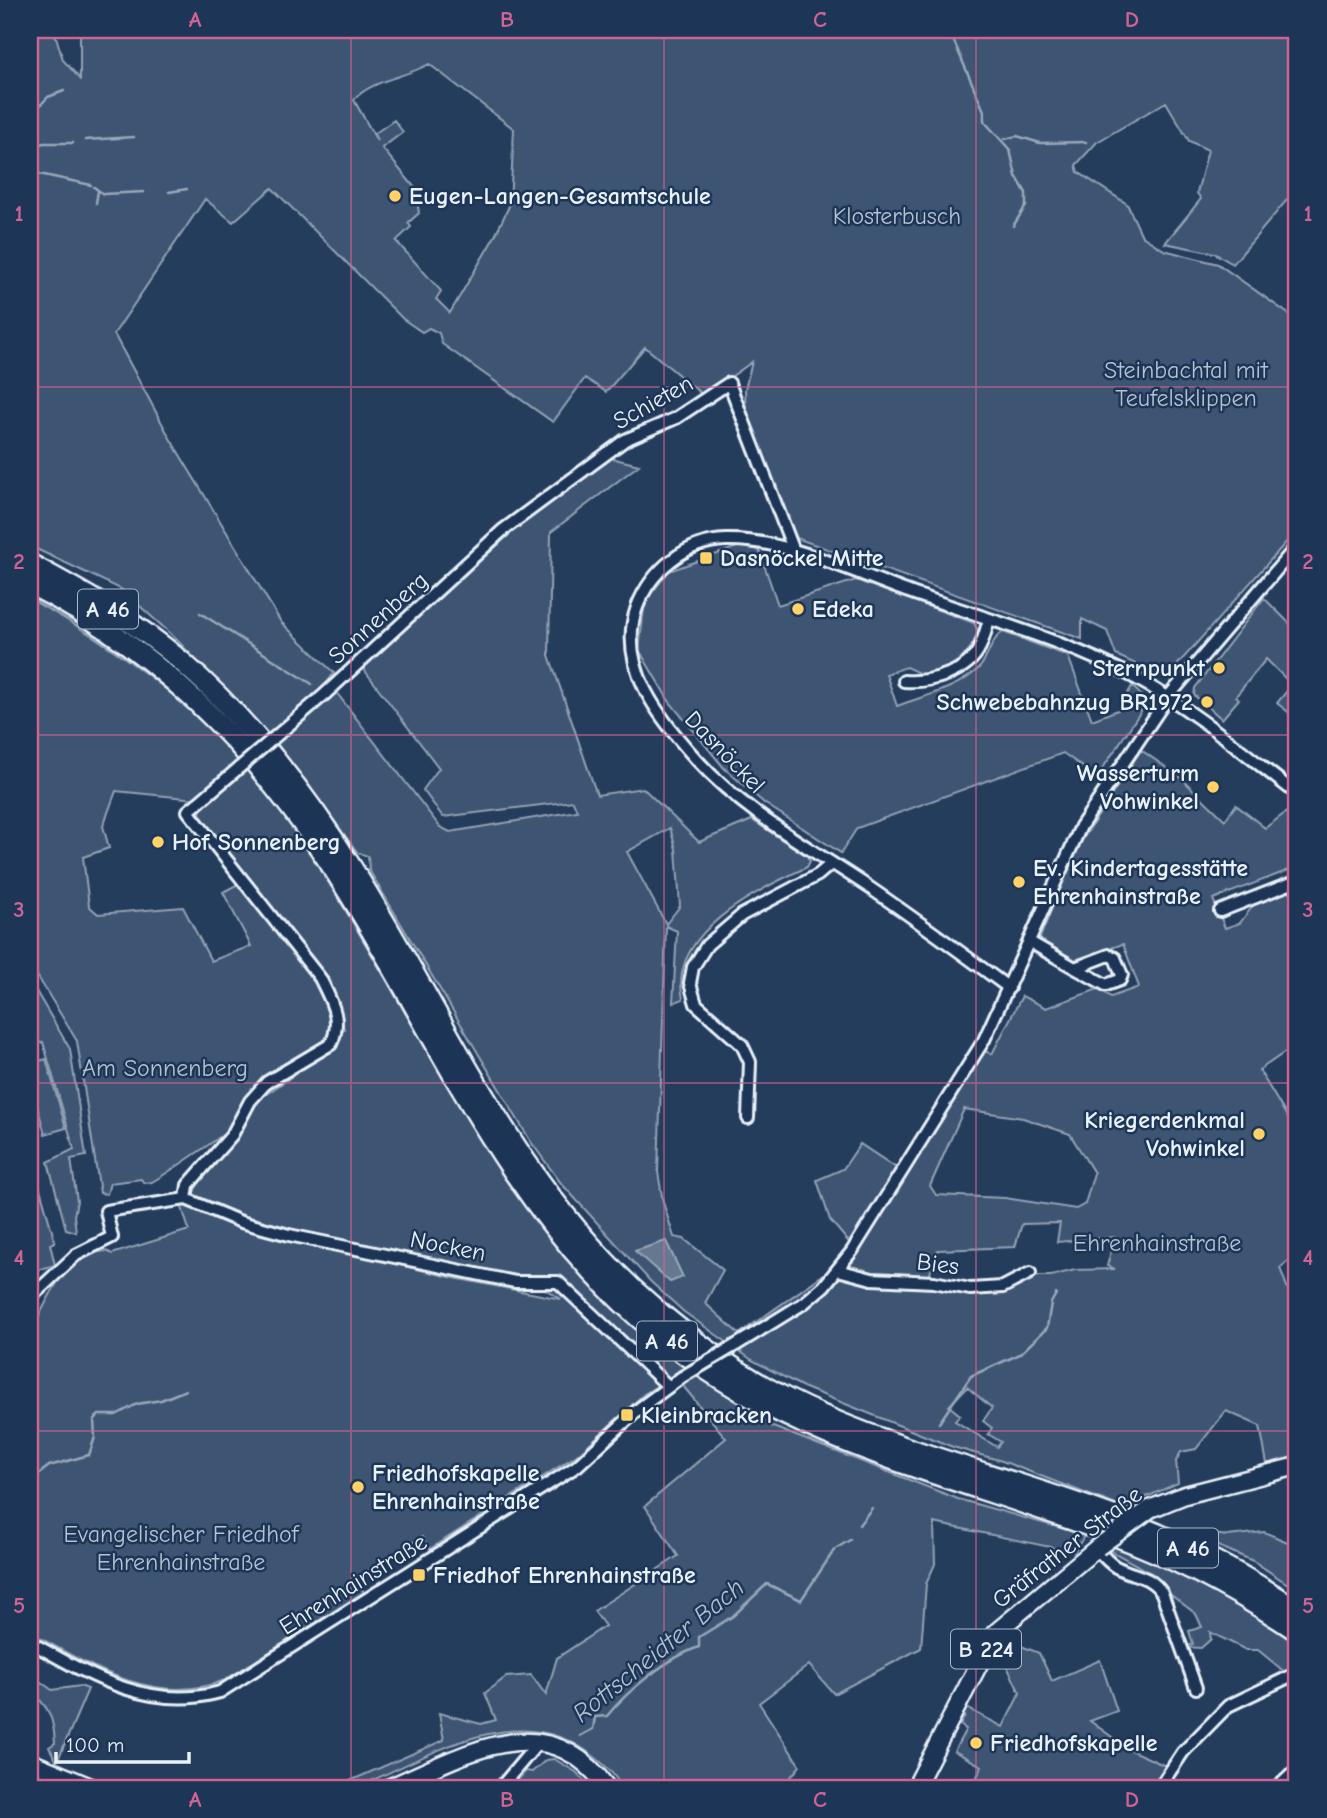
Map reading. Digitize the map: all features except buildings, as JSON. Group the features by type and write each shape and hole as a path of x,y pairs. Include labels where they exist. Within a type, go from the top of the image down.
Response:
{"highway":[{"name":"A 46","path":"30,564 83,593 157,642 214,693 258,739 316,814 355,872 516,1146 592,1246 650,1305 726,1361 774,1391 821,1415 881,1439 1084,1506 1172,1540 1230,1569 1297,1610"},
{"name":"A 46","path":"30,584 85,614 152,661 210,712 266,773 307,828 353,899 503,1158 580,1259 640,1319 717,1377 764,1406 814,1430 870,1454 1106,1532 1160,1554 1211,1578 1297,1631"}],"main road":[{"name":"Gräfrather Straße","path":"915,1788 995,1633 1097,1548 1150,1509 1185,1495 1297,1466"},
{"path":"388,1788 479,1748 497,1743 538,1743 577,1759 607,1788"},
{"path":"30,1762 93,1788"}],"street":[{"name":"Schieten","path":"598,460 625,440 676,418 729,383 794,551"},
{"name":"Sonnenberg","path":"186,1199 188,1185 232,1135 250,1101 279,1073 331,1044 338,1022 335,1008 320,978 188,811 325,694 503,530 598,460"},
{"name":"Dasnöckel","path":"1009,988 742,804 694,757 641,682 632,645 634,618 645,591 656,574 676,557 702,545 728,540 794,551 1078,653 1133,677 1168,697 1297,794"},
{"name":"Ehrenhainstraße","path":"30,1642 100,1681 133,1692 188,1698 220,1692 577,1466 668,1386 804,1303 838,1270 942,1111 984,1040 1081,826 1168,697 1297,546"},
{"path":"904,681 925,681 968,663 979,648 989,620"},
{"path":"748,1118 750,1062 741,1045 696,1004 690,983 693,967 703,949 742,915 818,875 831,864"},
{"path":"1220,911 1297,881"},
{"path":"1030,942 1075,968"},
{"path":"30,1298 76,1255 112,1237 106,1211 186,1199"},
{"name":"Nocken","path":"186,1199 241,1222 289,1235 514,1282 558,1282 668,1386"},
{"name":"Bies","path":"838,1270 872,1279 933,1282 970,1289 1003,1287 1030,1273"},
{"path":"1097,1548 1116,1568 1144,1576 1155,1583 1162,1593 1196,1688"},
{"path":"1159,1788 1183,1752 1228,1706 1297,1673"},
{"path":"500,1788 538,1743"},
{"path":"1277,1788 1297,1769"}],"green space":[{"path":"30,30 54,30 63,60 80,79 80,30 1297,30 1297,188 1233,264 1214,253 1165,243 1201,199 1197,193 1208,150 1189,141 1166,102 1097,142 1076,165 1078,172 1127,204 1142,236 1164,250 1218,264 1297,320 1297,530 1172,671 1161,676 1116,655 1107,631 1082,619 1082,639 796,538 746,414 745,389 752,362 704,396 645,347 606,392 585,378 553,422 442,344 439,333 429,328 422,332 403,319 272,188 233,222 205,199 114,334 171,440 281,622 334,673 322,690 327,697 336,692 440,827 450,832 577,811 573,801 443,817 423,790 439,768 362,667 520,525 607,457 639,465 551,532 549,655 597,795 643,788 699,842 752,820 807,856 810,861 807,867 742,901 702,934 689,954 682,975 683,999 673,1003 677,931 666,926 658,1172 663,1202 674,1237 684,1239 723,1270 705,1303 739,1334 830,1270 842,1276 858,1253 830,1220 817,1180 843,1169 860,1144 898,1169 972,1046 992,1054 1022,996 1046,1008 1098,989 1111,997 1139,987 1123,944 1072,961 1044,944 1040,938 1075,851 1141,750 1181,778 1225,820 1236,805 1265,828 1292,808 1297,812 1297,867 1213,899 1225,928 1240,923 1255,903 1291,890 1297,908 1297,1044 1259,1070 1297,1133 1297,1254 1280,1268 1297,1314 1297,1456 1267,1464 1260,1426 1226,1411 1196,1449 1181,1452 1176,1461 1178,1483 1144,1498 1129,1510 1002,1461 953,1447 803,1387 752,1360 684,1312 651,1282 561,1183 531,1142 369,870 368,856 358,853 276,742 171,634 121,589 30,546","holes":["429,64 514,129 510,204 495,236 450,313 436,299 441,291 396,241 411,227 408,223 419,213 415,188 382,148 403,132 394,120 374,134 377,141 354,100 379,83","670,828 676,849 680,906 666,924 627,852","964,1109 1023,1118 1070,1134 1094,1173 1085,1204 1076,1209 1005,1198 936,1195 930,1186","1060,1223 1057,1242 1115,1237 1107,1266 1115,1269 1075,1270 1051,1276 1029,1276 971,1292 928,1279 938,1250 1015,1247 1022,1224","967,1387 992,1408 983,1421 992,1428 988,1434 1001,1442 997,1447 955,1421 960,1415 949,1406"]},
{"path":"740,546 759,550 778,605 856,580 974,623 978,631 970,649 950,666 923,675 906,667 886,674 897,706 951,687 971,675 982,664 996,638 1003,632 1068,656 1092,720 1118,710 1132,686 1141,695 1143,708 1097,777 1063,753 857,828 841,853 764,803 724,768 669,701 639,650 644,609 651,594 669,571"},
{"name":"Sternpunkt","path":"1264,598 1297,631 1297,719 1277,703 1292,685 1266,659 1236,696 1239,699 1222,719 1194,695 1195,688"},
{"path":"30,599 93,636 156,681 240,759 315,860 453,1095 502,1172 556,1244 617,1310 688,1367 644,1394 577,1455 430,1549 422,1537 355,1579 364,1592 225,1680 199,1687 174,1689 123,1679 30,1632 30,1307 38,1318 61,1277 77,1260 86,1255 104,1251 112,1254 189,1230 180,1201 281,1236 454,1278 561,1299 529,1279 288,1233 241,1220 190,1197 233,1132 262,1097 326,1053 344,1029 331,982 206,827 200,813 202,807 196,799 116,791 103,826 109,848 83,857 89,906 98,914 183,907 211,961 251,946 223,892 242,882 301,960 326,1007 330,1027 326,1041 318,1049 268,1077 251,1091 227,1132 152,1182 144,1183 141,1179 110,1183 107,1194 100,1193 77,1041 30,964"},
{"path":"30,981 70,1049 86,1156 71,1159 77,1201 74,1216 76,1232 66,1229 48,1162 74,1149 43,1042 30,1046"},
{"path":"30,1053 33,1063 46,1059 66,1128 45,1134 30,1081"},
{"path":"35,1171 55,1242 50,1244 55,1265 30,1272 30,1173"},
{"path":"697,1372 773,1427 958,1499 1085,1535 1074,1552 934,1523 935,1564 926,1584 921,1648 834,1694 809,1665 759,1703 800,1766 782,1788 622,1788 606,1767 585,1750 557,1736 528,1731 499,1732 469,1739 356,1788 334,1788 444,1740 439,1713 481,1724 496,1720 485,1693 506,1677 531,1675 546,1695 557,1658 605,1626 594,1611 678,1556 645,1506 726,1438 683,1386"},
{"path":"1181,1530 1228,1536 1264,1532 1297,1546 1297,1590 1253,1561"},
{"path":"1115,1545 1208,1586 1297,1642 1297,1682 1258,1650 1246,1650 1210,1632 1211,1639 1201,1648 1185,1647 1193,1644 1189,1631 1202,1627 1196,1614 1171,1595 1153,1574 1111,1551"},
{"path":"1003,1639 1039,1653 1052,1681 1100,1660 1117,1711 1090,1721 1130,1750 1168,1767 1154,1788 989,1788 975,1781 982,1766 954,1751 966,1729 960,1725 965,1716 963,1715 967,1708 1003,1727 1020,1693 999,1650"},
{"path":"30,1674 52,1690 80,1686 88,1689 57,1762 49,1747 55,1743 52,1721 42,1703 30,1694"},
{"path":"554,1759 576,1772 591,1788 516,1788 515,1783 526,1771 532,1772 546,1760"}],"shaded area":[{"path":"666,1241 683,1277 670,1282 635,1251"}],"waterway":[{"path":"949,30 984,111 984,121 1010,150 1016,176 1026,193 1026,206 1013,226"},
{"path":"30,116 48,97 64,91"},
{"path":"1005,139 1017,136 1040,143 1086,142"},
{"path":"85,140 134,137"},
{"path":"30,146 73,143"},
{"path":"30,172 91,185"},
{"path":"94,187 103,194 144,192"},
{"path":"169,192 187,189"},
{"path":"96,203 98,191"},
{"path":"200,613 312,684"},
{"name":"Rottscheidter Bach","path":"939,1423 971,1376 1020,1354 1047,1328 1051,1303 1056,1294"},
{"path":"30,1481 49,1466 89,1455 95,1437 94,1420 99,1415 116,1415 137,1404 161,1400 186,1390"},
{"name":"Rottscheidter Bach","path":"859,1525 872,1508"},
{"name":"Rottscheidter Bach","path":"580,1736 593,1729 595,1717 607,1716 649,1676 674,1659 699,1647 699,1637 733,1616 767,1584 801,1600 835,1549 850,1540"}],"place":[{"name":"Eugen-Langen-Gesamtschule","path":"395,196"},
{"name":"Dasnöckel Mitte","path":"706,558"},
{"name":"Edeka","path":"798,609"},
{"name":"Sternpunkt","path":"1219,668"},
{"name":"Schwebebahnzug BR1972","path":"1207,702"},
{"name":"Wasserturm Vohwinkel","path":"1213,787"},
{"name":"Hof Sonnenberg","path":"158,842"},
{"name":"Ev. Kindertagesstätte Ehrenhainstraße","path":"1019,882"},
{"name":"Kriegerdenkmal Vohwinkel","path":"1259,1134"},
{"name":"Kleinbracken","path":"627,1415"},
{"name":"Friedhofskapelle Ehrenhainstraße","path":"358,1487"},
{"name":"Friedhof Ehrenhainstraße","path":"419,1575"},
{"name":"Friedhofskapelle","path":"976,1743"}],"park label":[{"name":"Klosterbusch","path":"897,216"},
{"name":"Steinbachtal mit Teufelsklippen","path":"1186,384"},
{"name":"Am Sonnenberg","path":"165,1068"},
{"name":"Evangelischer Friedhof Ehrenhainstraße","path":"181,1548"}]}
